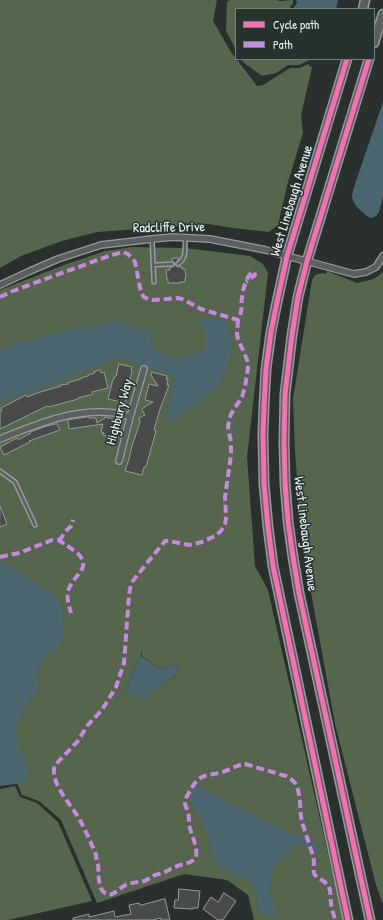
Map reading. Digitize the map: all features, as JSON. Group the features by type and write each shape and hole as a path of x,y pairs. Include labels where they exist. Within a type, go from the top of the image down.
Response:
{"main road":[{"path":"375,40 383,14"},
{"name":"West Linebaugh Avenue","path":"347,60 287,256 277,302 266,369 263,435 264,484 273,566 348,920"},
{"name":"West Linebaugh Avenue","path":"369,60 307,261 298,298 285,394 284,441 288,521 299,593 370,920"}],"street":[{"name":"Radcliffe Drive","path":"0,285 58,259 101,245 152,239 210,239 266,250 354,274 366,272 376,267 383,256"},
{"name":"Highbury Way","path":"120,460 130,417 144,369"},
{"path":"0,439 38,423 73,414 94,412 115,413 130,417"}],"lane":[{"path":"178,264 184,259 185,238"},
{"path":"152,239 154,282"},
{"path":"153,265 172,264"},
{"path":"0,471 15,482 35,525"}],"green space":[{"path":"0,0 217,0 213,21 235,57 235,60 237,60 257,86 263,85 290,68 300,68 308,64 312,68 301,115 303,133 288,182 278,225 269,232 208,224 97,232 62,241 21,256 0,268"},
{"path":"229,0 293,0 290,8 235,8 235,48 226,31 227,2"},
{"path":"242,60 309,60 299,65 288,65 276,73 262,76"},
{"path":"132,247 185,248 250,256 263,264 268,273 247,457 255,566 268,590 343,920 254,920 248,895 227,880 184,874 97,903 61,820 39,801 22,795 17,783 0,786 0,290 105,251","holes":["142,650 142,656 160,669 179,664 175,676 162,684 125,692 136,664 141,656"]},
{"path":"327,271 357,283 374,279 383,272 383,904 376,885 335,724 302,543 295,451 293,399 312,280 315,275 323,273 326,274"},
{"path":"15,786 20,797 37,803 58,822 92,901 8,920 0,920 0,789"}],"water":[{"path":"296,0 338,0 336,8 294,8 297,3"},
{"path":"383,102 383,196 379,212 376,216 371,218 363,213 354,203 352,195"},
{"path":"217,317 226,322 231,336 232,350 218,387 170,424 167,415 175,376 117,357 58,383 0,403 0,349 8,348 45,335 118,321 141,329 151,328 150,341 156,350 170,359 198,353 206,349 206,333 199,320"},
{"path":"0,562 41,585 56,597 62,608 64,630 58,646 40,663 36,692 24,709 17,724 17,738 26,766 27,780 18,784 0,786"},
{"path":"141,656 160,669 179,664 175,676 162,684 143,700 125,692 136,664"},
{"path":"195,785 200,786 266,820 288,834 296,836 301,834 305,836 319,847 320,855 299,843 275,865 271,877 270,895 279,919 260,912 254,887 247,880 233,874 217,864 202,821 189,796"}],"building":[{"path":"178,258 175,265 185,269 185,282 168,283 166,270 170,270 169,268 174,266 175,263 172,259"},
{"path":"119,364 132,367 131,381 125,403 108,399 113,379 116,376"},
{"path":"100,370 101,373 104,372 108,388 92,392 93,394 78,399 49,407 47,406 0,429 1,408 26,395 27,397 61,386 60,385 68,384 67,383 81,379"},
{"path":"152,372 167,376 167,385 169,385 159,412 154,430 156,431 146,467 144,467 142,475 125,471 140,422 139,418 145,415 142,410 153,402 145,400 149,384 158,386 151,375"},
{"path":"89,417 96,418 97,423 105,417 119,421 117,422 123,420 118,439 103,435 104,433 101,432 103,424 69,429 68,420"},
{"path":"57,424 60,430 29,441 30,442 4,455 0,447 17,438 20,439 31,433 30,432"},
{"path":"0,506 7,524 0,527"},
{"path":"179,889 200,891 198,908 174,908 175,900 178,900"},
{"path":"224,893 236,901 223,920 218,920 203,909 211,897 218,902"},
{"path":"165,899 170,920 161,920 161,918 152,920 73,920 73,918 89,914 89,917 114,911 115,917 131,914 129,905 139,903 140,905"}],"marked path":[{"path":"0,297 48,278 123,252 128,254 135,262 141,293 144,297 153,300 178,298 201,309 238,320 241,312 242,295 245,284 248,277 250,274 254,272 255,275 246,282"},
{"path":"238,320 238,339 248,362 248,368 242,397 231,414 228,427 231,442 231,455 225,497 225,524 221,531 215,536 202,542 189,545 165,541 131,584 124,663 116,687 102,710 87,726 78,741 55,765 55,780 63,795 79,818 88,836 96,855 102,891 108,894 113,894 126,885 145,881 155,875 194,860 196,857 195,845 185,803 186,797 199,779 245,764 286,776 294,782 297,788 300,797 302,822 314,861 314,873 329,887 331,906 335,920"},
{"path":"59,541 71,526 73,520"},
{"path":"0,557 19,553 52,540 59,540 75,551 82,559 83,566 82,570 70,586 68,593 68,602 71,613"}],"cycle path":[{"path":"347,60 287,256 271,332 266,369 263,435 264,484 273,566 348,920"},
{"path":"369,60 307,261 298,297 285,394 284,441 288,521 299,593 370,920"}]}
